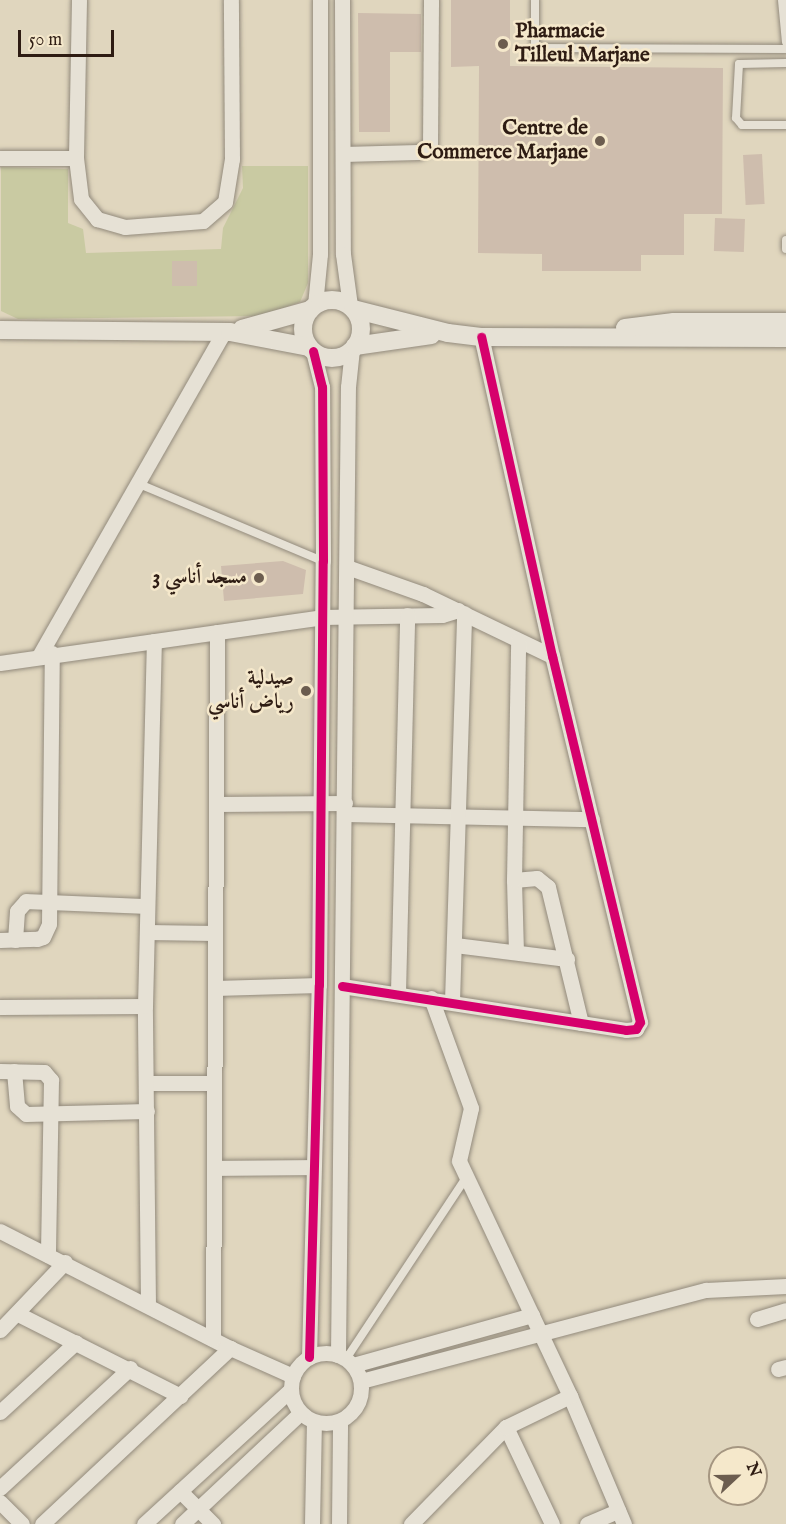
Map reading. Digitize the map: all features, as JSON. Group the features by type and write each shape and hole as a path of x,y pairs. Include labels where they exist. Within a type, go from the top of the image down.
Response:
{"street":[{"path":"79,0 76,158 81,199 87,211 109,225 188,224 215,214 230,188 231,0"},
{"path":"144,1524 292,1383 309,1357 319,985 322,387 303,328 312,307 320,254 320,0"},
{"path":"2,1235 65,1262 292,1383 300,1413 314,1422 340,1422 358,1405 361,1381 345,1359 340,1211 348,387 353,348 361,327 352,308 343,254 342,0"},
{"path":"343,154 418,152 430,146 431,0"},
{"path":"0,158 76,158"},
{"path":"147,906 52,900 31,900 18,906 7,940 43,937 52,900 45,655 136,482 227,332 332,300 352,308 448,333 481,337 567,335 786,338"},
{"path":"567,335 674,322 778,322"},
{"path":"0,330 227,332 311,349 337,357 353,348 448,333"},
{"path":"342,986 398,992 631,1030 640,1022 552,656 481,337"},
{"path":"347,567 461,611 518,642 552,656"},
{"path":"0,663 322,616 442,615 461,611"},
{"path":"452,1001 460,819 461,611"},
{"path":"398,992 406,615"},
{"path":"213,1339 217,632"},
{"path":"148,1305 145,1006 154,641"},
{"path":"516,952 514,819 518,642"},
{"path":"216,804 321,804 402,818 592,819"},
{"path":"514,880 537,878 545,882 567,959 581,1023"},
{"path":"147,932 214,933"},
{"path":"454,945 567,959"},
{"path":"215,988 319,985"},
{"path":"432,998 471,1108 459,1161 570,1396 621,1518 587,1524"},
{"path":"0,1007 145,1006"},
{"path":"318,1006 342,1006"},
{"path":"48,1255 52,1113 52,1085 47,1074 7,1071 19,1110 26,1114 52,1113 147,1111"},
{"path":"146,1083 214,1083"},
{"path":"214,1168 313,1167"},
{"path":"313,1211 340,1211"},
{"path":"0,1330 18,1314 65,1262"},
{"path":"361,1381 706,1290 786,1286"},
{"path":"757,1319 786,1310"},
{"path":"18,1314 130,1368 180,1396"},
{"path":"309,1357 345,1359 532,1315"},
{"path":"0,1412 76,1342"},
{"path":"42,1524 230,1348"},
{"path":"0,1488 130,1368"},
{"path":"411,1524 506,1427 570,1396"},
{"path":"183,1524 300,1413"},
{"path":"312,1524 314,1422"},
{"path":"339,1524 340,1422"},
{"path":"506,1427 552,1524"},
{"path":"180,1491 213,1524"},
{"path":"0,1502 22,1524"}],"lane":[{"path":"535,0 536,48 786,49"},
{"path":"782,0 786,42"},
{"path":"786,63 739,64 736,118 742,124 786,125"},
{"path":"786,240 786,249"},
{"path":"778,322 786,313"},
{"path":"136,482 322,561"},
{"path":"345,1359 467,1175"}],"green space":[{"path":"242,166 308,166 308,283 300,302 261,316 18,319 1,311 1,167 68,169 68,223 83,229 86,253 221,249 223,228 243,188"}],"building":[{"name":"Centre de Commerce Marjane","path":"451,0 510,0 510,66 723,68 722,214 684,214 684,255 641,255 641,271 542,271 542,254 478,253 479,66 451,67"},
{"path":"358,13 421,14 421,52 390,52 390,132 359,132"},
{"path":"762,154 765,204 746,205 743,155"},
{"path":"715,218 745,219 744,252 714,251"},
{"path":"172,261 197,261 197,286 172,286"},
{"path":"283,561 306,570 303,594 224,601 221,566"}],"cycle path":[{"path":"342,986 626,1030 636,1029 640,1022 552,656 481,337"},
{"path":"309,1357 319,985 323,561 322,387 313,351"}],"place":[{"name":"Pharmacie Tilleul Marjane","path":"503,44"},
{"name":"Centre de Commerce Marjane","path":"600,141"},
{"name":"مسجد أناسي 3","path":"259,578"},
{"name":"صيدلية رياض أناسي","path":"306,691"}]}
